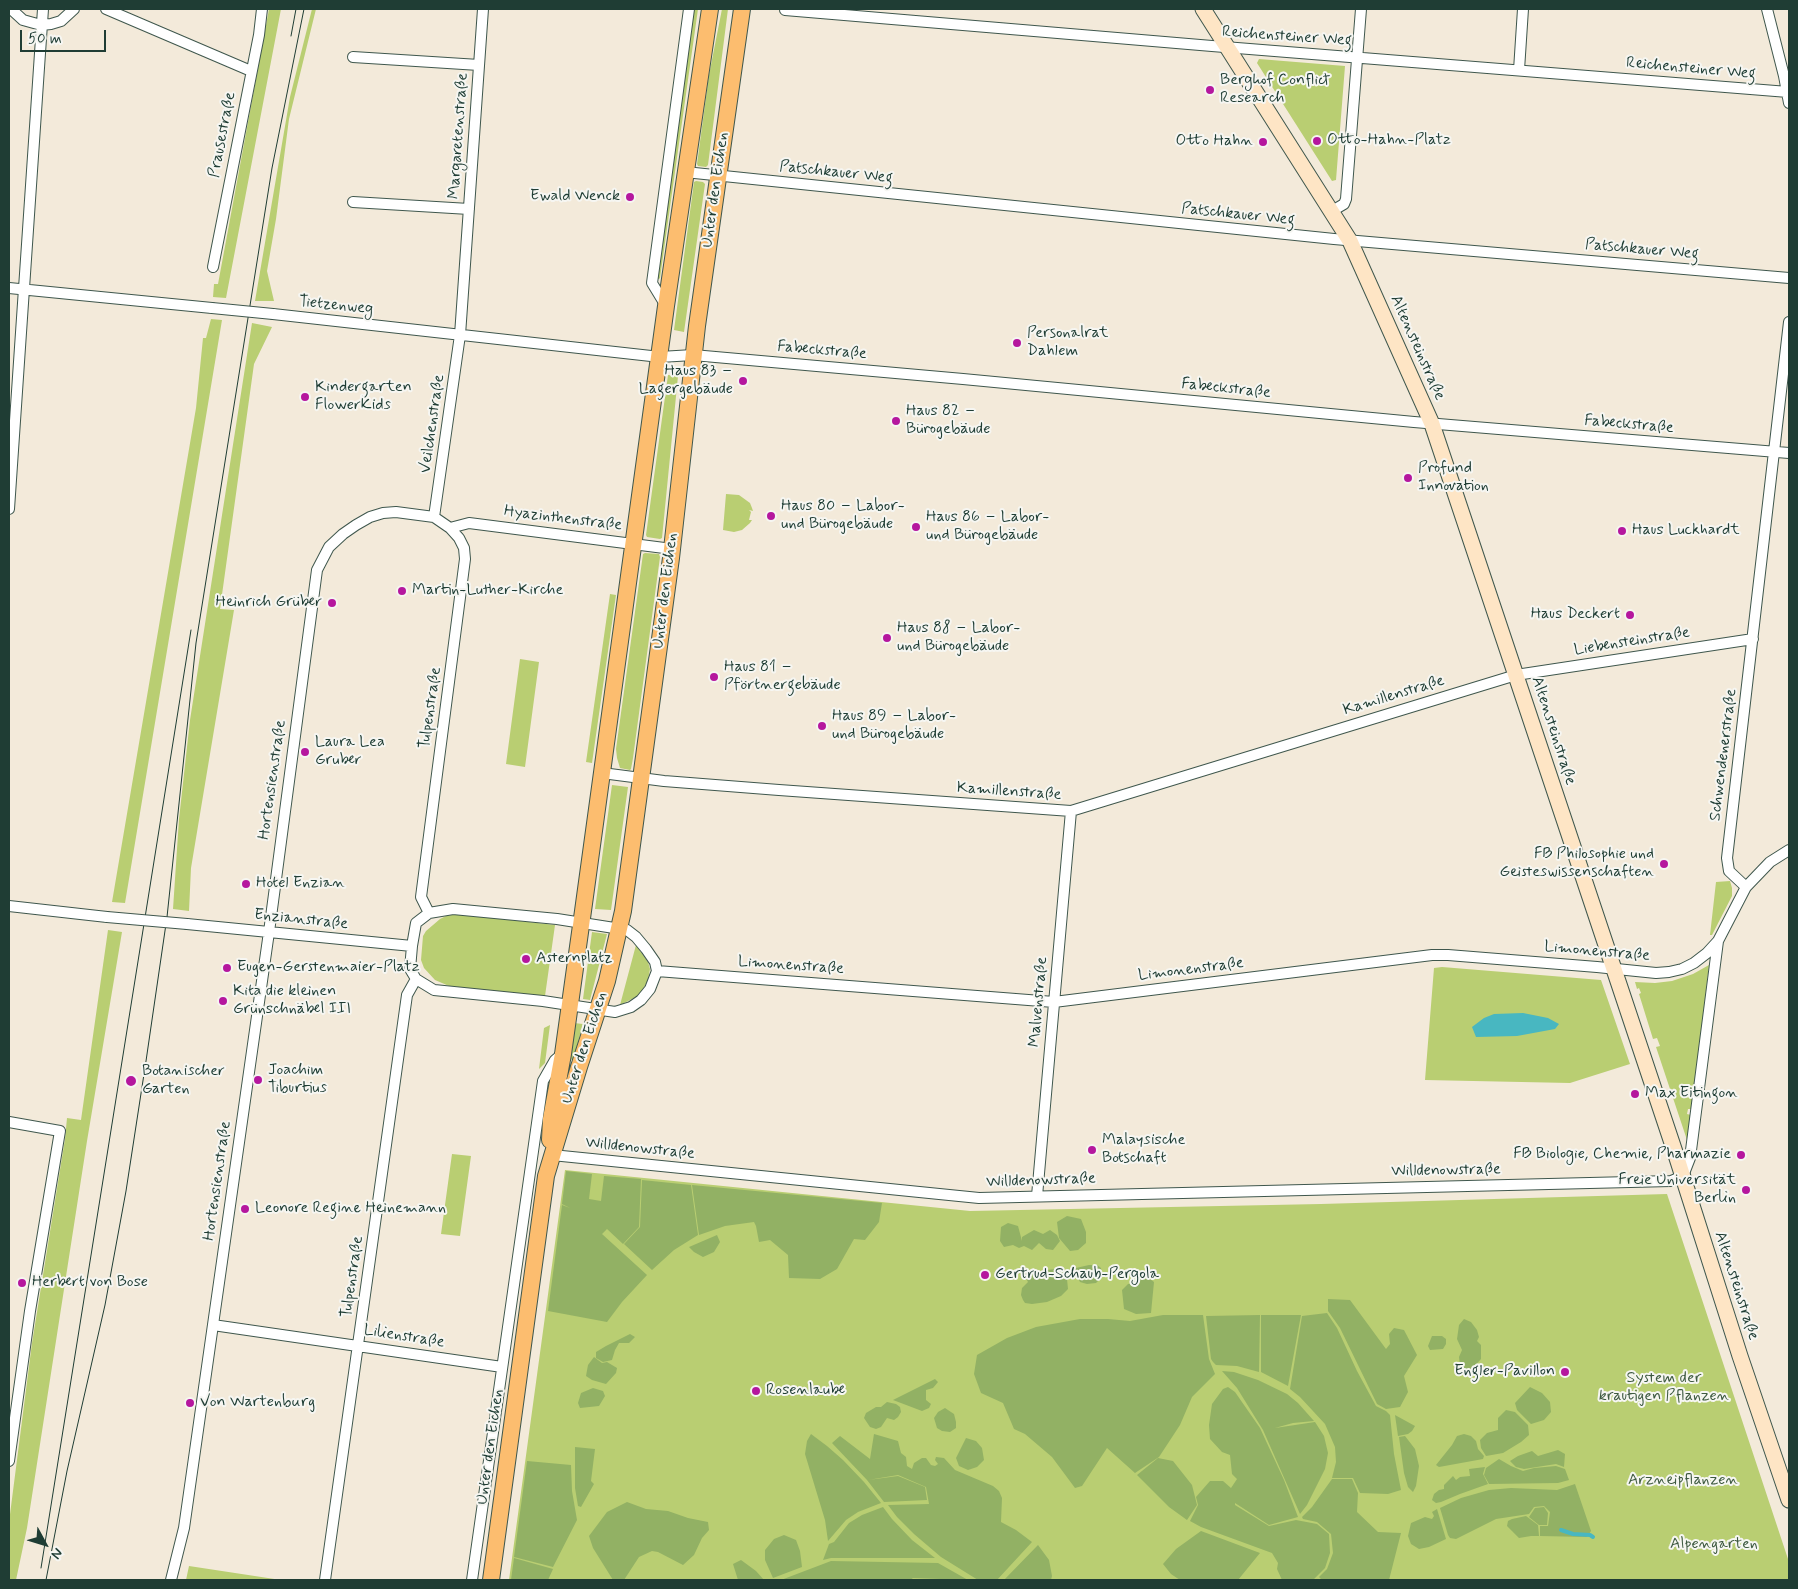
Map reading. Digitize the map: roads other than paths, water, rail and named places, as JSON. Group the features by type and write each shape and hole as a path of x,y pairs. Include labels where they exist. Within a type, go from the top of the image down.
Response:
{"main road":[{"name":"Unter den Eichen","path":"491,1580 550,1160 551,1118 563,1054 582,922 666,306 710,9"},
{"name":"Unter den Eichen","path":"550,1160 607,981 619,928 642,778 672,549 693,355 742,9"},
{"name":"Altensteinstraße","path":"1203,9 1350,241 1432,424 1789,1500"}],"street":[{"path":"11,9 23,20 41,25 61,21 74,9"},
{"path":"9,509 43,9"},
{"path":"106,9 251,71"},
{"name":"Prausestraße","path":"213,267 262,9"},
{"name":"Margaretenstraße","path":"460,335 483,9"},
{"path":"666,306 652,283 689,9"},
{"path":"1332,211 1344,204 1346,199 1361,9"},
{"path":"1518,70 1523,9"},
{"path":"1768,9 1789,103"},
{"name":"Reichensteiner Weg","path":"785,10 1788,92"},
{"name":"Margaretenstraße","path":"353,57 479,65"},
{"name":"Patschkauer Weg","path":"685,172 1350,241 1789,278"},
{"name":"Margaretenstraße","path":"353,202 469,209"},
{"name":"Tietzenweg","path":"9,288 273,314 660,357"},
{"name":"Schwendenerstraße","path":"1746,887 1729,871 1727,858 1789,322"},
{"name":"Veilchenstraße","path":"434,517 460,335"},
{"name":"Fabeckstraße","path":"660,357 693,355 1432,424 1789,453"},
{"name":"Hortensienstraße","path":"171,1580 184,1528 269,932 317,570 329,547 356,525 370,517 396,512 434,517"},
{"name":"Tulpenstraße","path":"429,913 422,897 465,559 464,548 459,538 450,528 434,517"},
{"name":"Hyazinthenstraße","path":"450,528 469,523 672,549"},
{"name":"Liebensteinstraße","path":"1516,675 1753,639"},
{"name":"Kamillenstraße","path":"602,773 923,802 1071,811 1516,675"},
{"name":"Malvenstraße","path":"1037,1196 1071,811"},
{"path":"1683,1176 1691,1152 1718,941 1746,887 1770,862 1789,850"},
{"name":"Enzianstraße","path":"9,906 412,946"},
{"path":"453,909 582,922 627,930 636,937 655,962 657,972 650,989 636,1004 615,1012 434,990 416,979 410,969 416,923 429,913 453,909"},
{"name":"Limonenstraße","path":"657,972 1054,1002 1432,955 1656,973 1676,971 1688,966 1703,957 1718,941"},
{"name":"Tulpenstraße","path":"325,1580 407,995 416,979"},
{"name":"Unter den Eichen","path":"472,1580 543,1082 554,1060 563,1054"},
{"path":"9,1122 60,1131 30,1311 9,1461"},
{"name":"Willdenowstraße","path":"550,1160 980,1198 1671,1181 1683,1176"},
{"name":"Lilienstraße","path":"213,1325 502,1367"}],"water":[{"path":"1523,1013 1548,1018 1559,1024 1555,1029 1517,1036 1476,1037 1472,1027 1484,1018 1494,1014"}],"waterway":[{"path":"1561,1530 1593,1537"}],"tram line":[{"path":"291,36 296,9"},
{"path":"46,1580 67,1471 105,1305 126,1191 167,917 196,643 272,168 304,9"},
{"path":"41,1568 191,630"}],"place":[{"name":"Berghof Conflict Research","path":"1210,90"},
{"name":"Otto-Hahn-Platz","path":"1317,141"},
{"name":"Otto Hahn","path":"1263,142"},
{"name":"Ewald Wenck","path":"630,197"},
{"name":"Personalrat Dahlem","path":"1017,343"},
{"name":"Haus 83 – Lagergebäude","path":"743,381"},
{"name":"Kindergarten FlowerKids","path":"305,397"},
{"name":"Haus 82 – Bürogebäude","path":"896,421"},
{"name":"Profund Innovation","path":"1408,478"},
{"name":"Haus 80 – Labor- und Bürogebäude","path":"771,516"},
{"name":"Haus 86 – Labor- und Bürogebäude","path":"916,527"},
{"name":"Haus Luckhardt","path":"1622,531"},
{"name":"Martin-Luther-Kirche","path":"402,591"},
{"name":"Heinrich Grüber","path":"332,603"},
{"name":"Haus Deckert","path":"1630,615"},
{"name":"Haus 88 – Labor- und Bürogebäude","path":"887,638"},
{"name":"Haus 81 – Pförtnergebäude","path":"714,677"},
{"name":"Haus 89 – Labor- und Bürogebäude","path":"822,726"},
{"name":"Laura Lea Gruber","path":"305,752"},
{"name":"FB Philosophie und Geisteswissenschaften","path":"1664,864"},
{"name":"Hotel Enzian","path":"246,884"},
{"name":"Asternplatz","path":"526,959"},
{"name":"Eugen-Gerstenmaier-Platz","path":"227,968"},
{"name":"Kita die kleinen Grünschnäbel III","path":"223,1001"},
{"name":"Joachim Tiburtius","path":"258,1080"},
{"name":"Botanischer Garten","path":"131,1081"},
{"name":"Max Eitingon","path":"1635,1094"},
{"name":"Malaysische Botschaft","path":"1092,1150"},
{"name":"FB Biologie, Chemie, Pharmazie","path":"1741,1155"},
{"name":"Freie Universität Berlin","path":"1746,1190"},
{"name":"Leonore Regine Heinemann","path":"245,1209"},
{"name":"Gertrud-Schaub-Pergola","path":"985,1275"},
{"name":"Herbert von Bose","path":"22,1283"},
{"name":"Engler-Pavillon","path":"1565,1372"},
{"name":"Rosenlaube","path":"756,1391"},
{"name":"Von Wartenburg","path":"190,1403"}],"park label":[{"name":"System der krautigen Pflanzen","path":"1664,1388"},
{"name":"Arzneipflanzen","path":"1683,1481"},
{"name":"Alpengarten","path":"1714,1545"}]}
